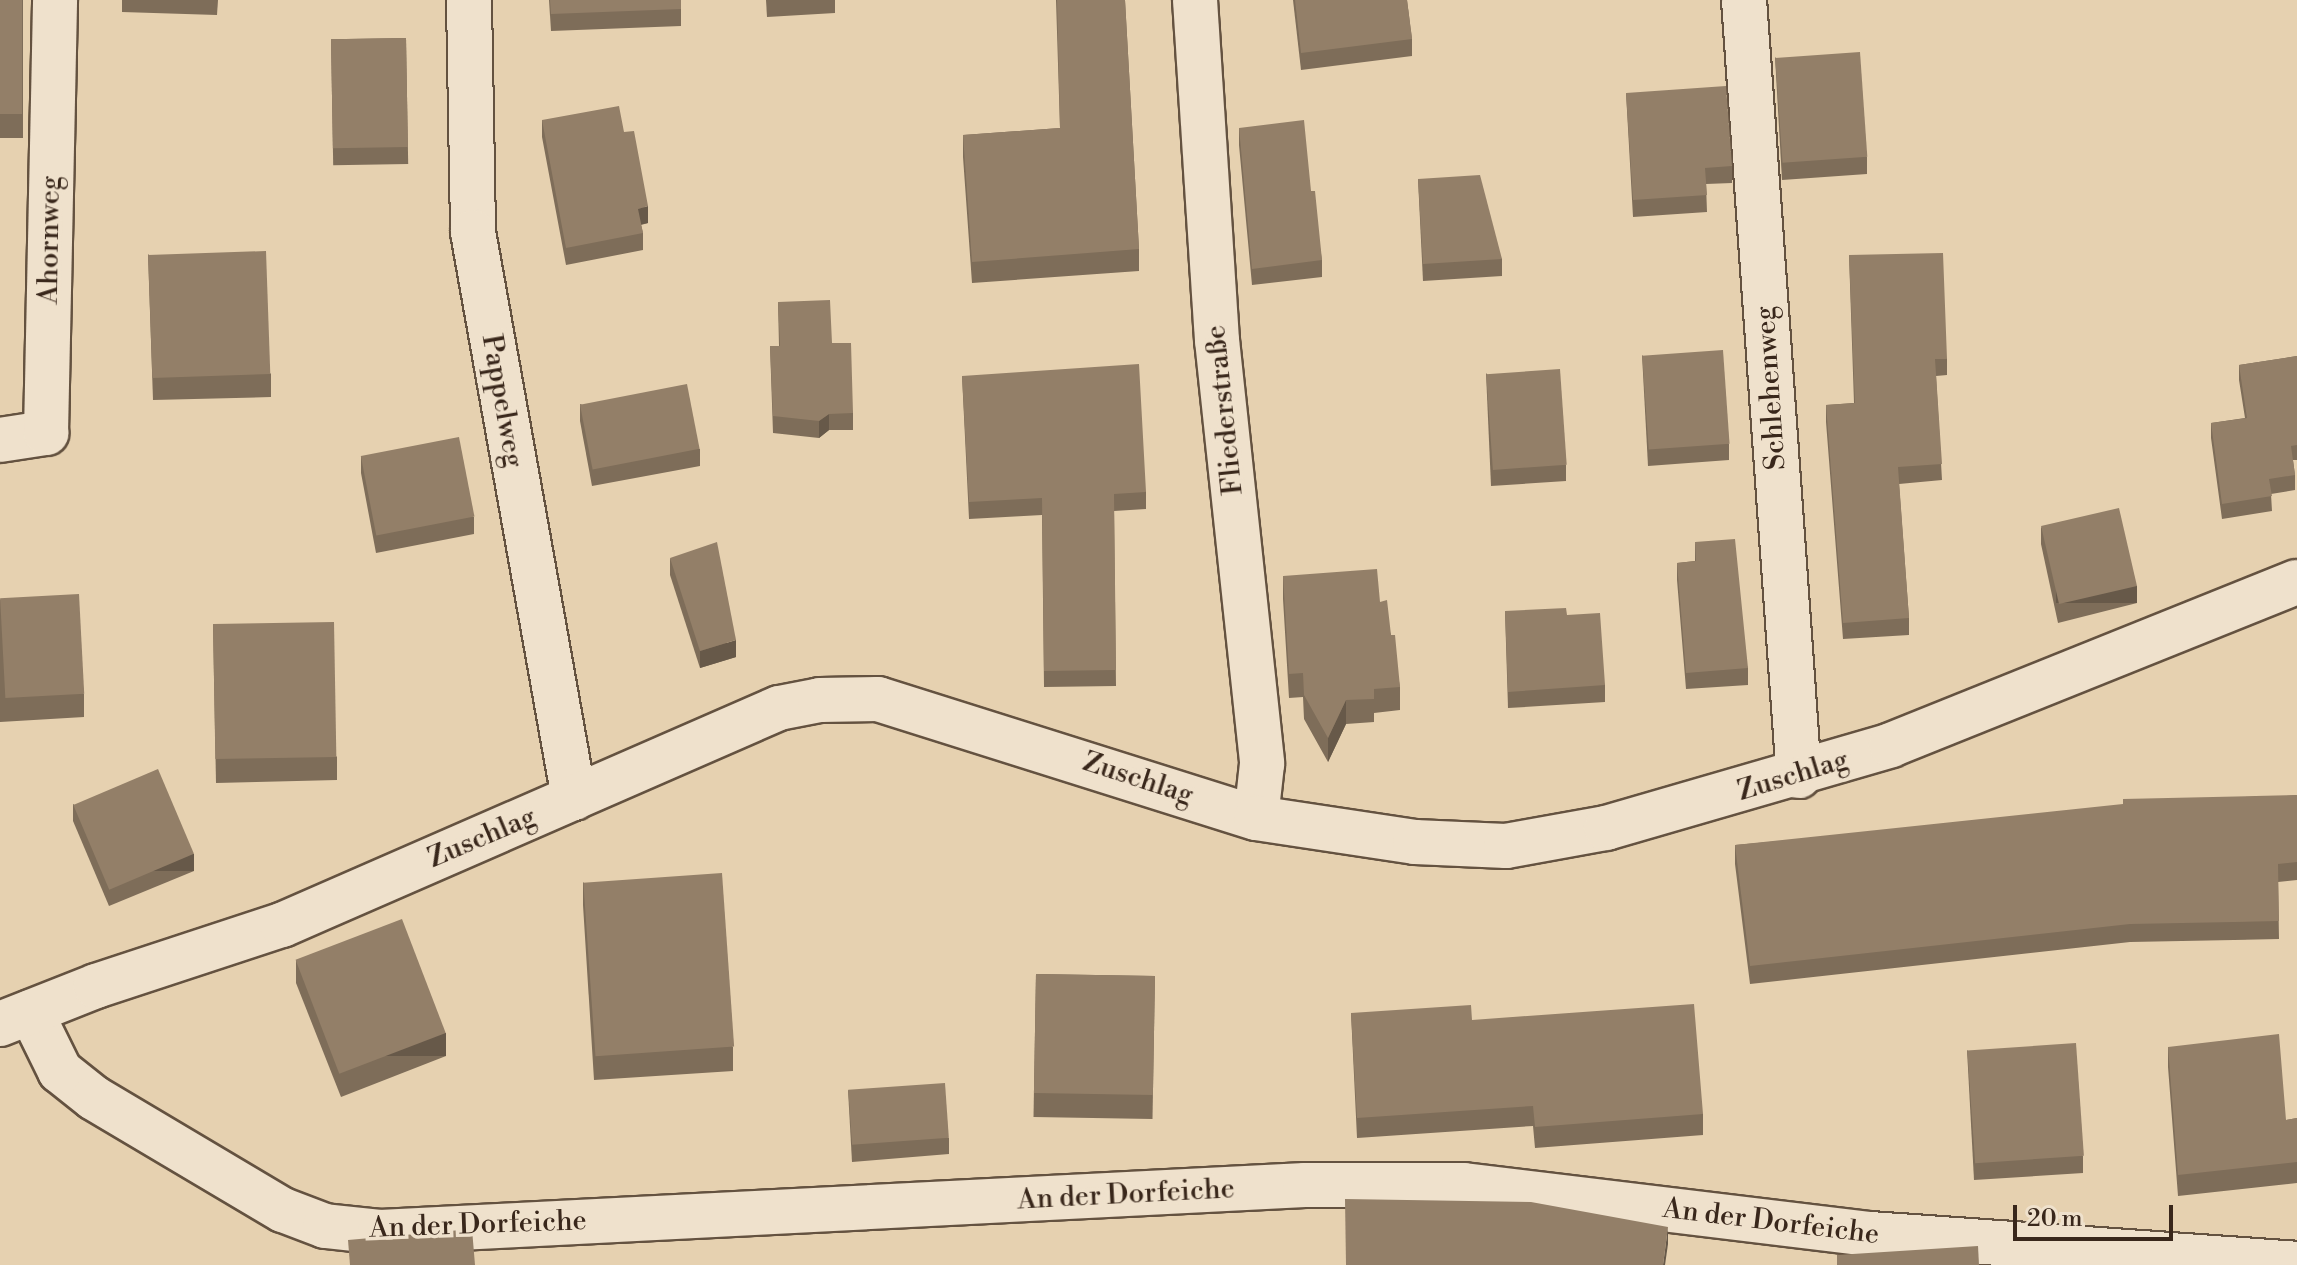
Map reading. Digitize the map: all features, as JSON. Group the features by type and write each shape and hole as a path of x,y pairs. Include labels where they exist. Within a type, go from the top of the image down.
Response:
{"street":[{"name":"Ahornweg","path":"0,440 46,433 55,0"},
{"name":"Pappelweg","path":"469,0 473,232 574,798"},
{"name":"Fliederstraße","path":"1195,0 1217,340 1262,764 1256,818"},
{"name":"Schlehenweg","path":"1744,0 1799,776"},
{"name":"Zuschlag","path":"16,1018 282,925 779,708 820,700 878,699 1256,818 1415,842 1506,846 1606,828 1799,776 2132,653 2297,582"},
{"name":"An der Dorfeiche","path":"16,1018 60,1071 94,1098 283,1210 326,1246 380,1232 1305,1185 1464,1185 1870,1234 2297,1264"}],"building":[{"path":"0,0 22,0 22,114 0,114"},
{"path":"550,0 681,0 681,9 551,14"},
{"path":"1057,0 1125,0 1139,249 972,262 963,135 1060,128"},
{"path":"1295,0 1407,0 1412,39 1301,53"},
{"path":"406,38 408,147 333,148 331,39"},
{"path":"1860,52 1867,157 1783,163 1775,58"},
{"path":"1726,86 1732,166 1705,168 1707,195 1633,200 1626,93"},
{"path":"619,106 624,132 634,131 648,206 638,209 643,233 566,248 542,120"},
{"path":"1304,120 1322,260 1252,269 1239,128"},
{"path":"1480,175 1502,259 1423,264 1418,179"},
{"path":"266,251 270,374 152,378 148,255"},
{"path":"1943,253 1947,359 1935,359 1942,464 1898,467 1909,618 1843,623 1826,405 1855,403 1849,255"},
{"path":"830,300 832,343 851,343 853,413 829,414 819,421 773,416 770,346 780,346 778,302"},
{"path":"1723,350 1730,444 1649,449 1642,356"},
{"path":"2297,356 2297,445 2291,446 2295,475 2269,479 2272,496 2222,504 2211,423 2247,418 2239,365"},
{"path":"1139,364 1146,492 1114,494 1116,670 1044,671 1042,498 969,502 962,376"},
{"path":"1560,369 1567,465 1493,470 1486,374"},
{"path":"687,384 700,449 593,470 580,405"},
{"path":"459,437 474,517 376,536 361,456"},
{"path":"2119,508 2137,586 2059,604 2041,526"},
{"path":"1735,539 1748,668 1686,673 1677,563 1696,561 1695,542"},
{"path":"717,542 736,640 700,651 670,558"},
{"path":"1377,569 1380,602 1387,600 1391,635 1395,635 1400,687 1374,689 1374,699 1346,700 1328,738 1304,695 1303,673 1289,674 1283,576"},
{"path":"79,594 84,694 5,698 0,598"},
{"path":"1566,608 1567,615 1600,613 1605,685 1508,692 1505,611"},
{"path":"334,622 336,757 215,759 213,624"},
{"path":"158,769 194,854 109,890 73,805"},
{"path":"2297,795 2297,862 2278,864 2279,921 2130,924 1750,966 1735,845 2123,804 2123,799"},
{"path":"722,873 734,1047 595,1056 583,883"},
{"path":"402,919 446,1033 339,1074 296,960"},
{"path":"1036,974 1155,976 1153,1095 1034,1093"},
{"path":"1694,1004 1703,1114 1535,1127 1533,1106 1357,1118 1351,1013 1471,1005 1472,1020"},
{"path":"2279,1034 2286,1120 2297,1118 2297,1162 2178,1175 2168,1047"},
{"path":"2076,1043 2084,1156 1975,1163 1967,1051"},
{"path":"945,1083 949,1138 852,1145 848,1090"},
{"path":"1345,1199 1531,1202 1668,1227 1663,1265 1346,1265"},
{"path":"472,1229 475,1265 350,1265 348,1240"},
{"path":"1978,1246 1979,1265 1837,1265 1837,1255"}]}
